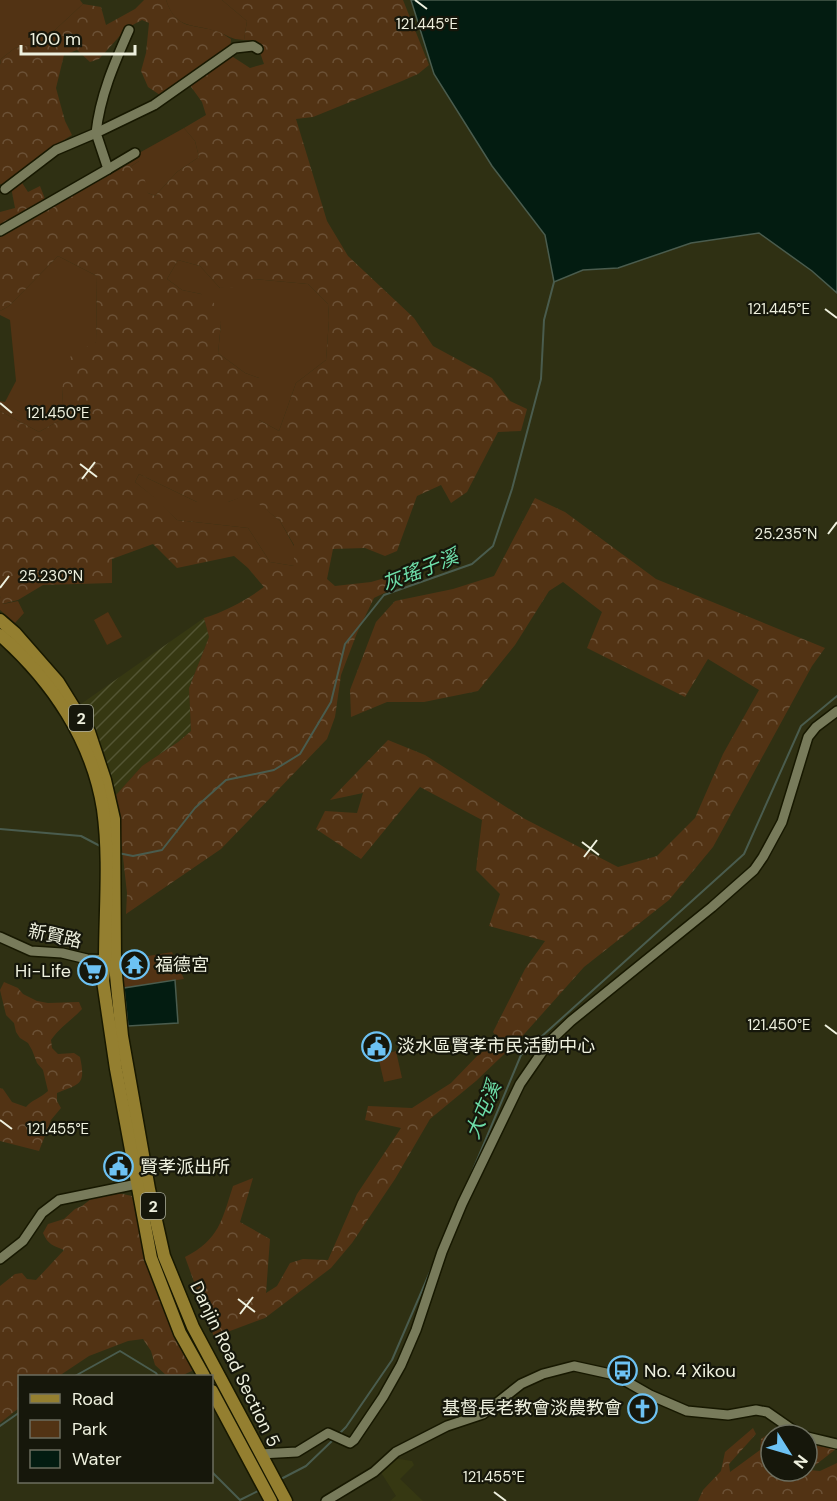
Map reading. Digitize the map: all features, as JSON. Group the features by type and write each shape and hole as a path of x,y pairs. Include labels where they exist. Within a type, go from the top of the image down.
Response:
{"main road":[{"name":"2","path":"0,620 15,633 58,682 89,732 105,780 114,819 110,838"},
{"name":"2","path":"0,635 38,672 62,703 80,736 96,775 110,838 110,961"},
{"name":"Danjin Road Section 5","path":"111,867 116,925 110,961 151,1258 180,1333 203,1375"},
{"name":"Danjin Road Section 5","path":"142,1183 164,1256 193,1327 260,1463"},
{"name":"Danjin Road Section 5","path":"213,1392 260,1463"},
{"name":"2","path":"260,1463 285,1500"},
{"name":"2","path":"260,1463 271,1501"}],"street":[{"path":"108,169 96,134 98,109 129,30"},
{"path":"3,189 56,150 96,134 154,105 235,48 253,46 258,49"},
{"path":"0,231 135,153"},
{"path":"3,189 35,166"},
{"path":"260,1463 297,1452 328,1433 350,1443 354,1440 401,1365 462,1204 520,1084 549,1042 571,1021 712,908 754,870 782,822 808,737 816,727 837,711"},
{"name":"新賢路","path":"0,937 31,951 62,953 87,959 110,961"},
{"path":"0,1259 23,1241 42,1213 58,1200 142,1183"},
{"path":"326,1501 374,1472 396,1452 447,1426 483,1414 521,1384 543,1374 574,1366 615,1375 650,1395 687,1410 728,1415 756,1410 767,1412 783,1423"},
{"path":"819,1440 837,1444"}],"shaded area":[{"path":"204,618 209,637 189,688 191,731 142,766 116,795 104,752 81,704"},
{"path":"393,1458 412,1461 414,1465 400,1479 423,1501 390,1501 396,1496 380,1471"}],"green space":[{"path":"0,0 80,0 83,4 41,43 15,48 1,59 0,63"},
{"path":"144,0 166,0 170,10 181,22 210,29 231,39 230,55 250,68 264,64 256,41 244,40 247,21 222,0 403,0 429,65 418,74 402,81 313,117 296,119 327,221 348,256 414,318 433,346 492,378 510,401 527,409 521,431 498,432 467,492 451,503 441,485 417,496 397,551 385,556 365,548 333,549 327,579 335,586 371,582 413,570 409,581 374,598 357,633 341,675 335,717 327,739 221,849 126,914 127,893 116,795 142,766 191,731 189,688 209,637 204,618 235,605 264,587 234,556 177,568 153,544 112,559 112,583 43,585 18,600 2,604 0,596 0,411 39,432 64,418 62,388 71,355 96,342 97,276 58,256 9,306 0,311 0,212 15,208 11,187 0,184 1,59 15,48 41,43 83,4 101,7 106,25 135,9","holes":["142,20 149,23 146,53 141,71 148,87 163,97 189,84 202,102 206,115 184,128 195,141 199,157 177,172 155,196 148,193 144,177 130,167 139,161 139,153 47,204 40,186 28,192 19,178 42,154 72,135 65,121 56,88 64,55 77,50 90,62 99,59 127,28","178,260 200,266 220,288 248,286 253,279 308,284 328,304 326,360 296,383 279,431 259,420 272,399 259,378 245,373 218,353 221,323 214,303 201,294 182,290 167,279","139,474 197,502 228,502 248,495 280,521 294,545 294,566 270,562 248,528 177,520 159,501 135,482"]},
{"path":"166,0 222,0 247,21 244,40 181,21 170,10"},
{"path":"184,128 195,141 199,157 177,172 155,196 148,193 130,167 139,161 139,153"},
{"path":"58,256 97,276 96,342 62,388 64,418 39,432 0,411 0,401 5,402 16,381 10,320 0,315 0,311 9,306"},
{"path":"178,260 200,266 220,288 253,279 308,284 328,304 326,360 296,383 279,431 259,420 259,378 245,373 218,353 221,323 201,294 182,290 167,279"},
{"path":"139,474 197,502 228,502 248,494 280,521 294,546 294,566 270,562 248,528 177,520 135,482"},
{"path":"535,498 565,512 656,579 825,648 812,666 713,847 669,900 584,967 518,1041 476,1081 430,1119 395,1179 352,1243 331,1268 265,1318 214,1337 185,1257 205,1244 218,1228 233,1186 253,1178 240,1222 270,1239 266,1293 277,1286 290,1263 303,1259 328,1260 357,1194 401,1128 365,1120 368,1106 412,1108 451,1083 479,1054 500,1042 493,1032 525,969 545,941 489,926 500,894 476,870 482,820 420,787 361,859 316,829 325,811 357,813 363,793 330,800 388,740 425,755 525,819 618,867 657,856 695,818 723,754 759,690 708,659 685,697 587,648 602,612 563,582 549,591 515,645 478,691 424,702 387,702 351,717 350,690 376,622 395,601 453,589 494,576"},
{"path":"0,596 3,604 18,601 24,613 15,623 0,610"},
{"path":"108,612 122,637 107,645 94,620"},
{"path":"172,952 184,979 124,988 124,960"},
{"path":"4,982 37,1001 79,1002 82,1009 51,1040 52,1048 58,1054 74,1053 80,1057 82,1073 76,1085 57,1093 57,1101 61,1108 51,1120 39,1151 0,1141 0,1088 12,1102 26,1107 48,1091 43,1070 37,1063 32,1050 28,1043 20,1038 14,1023 6,1015 0,990"},
{"path":"396,1051 402,1078 384,1082 378,1056"},
{"path":"118,1193 132,1196 161,1293 196,1369 183,1375 166,1375 155,1365 151,1351 143,1339 128,1341 89,1356 60,1375 18,1375 18,1409 0,1423 0,1286 15,1274 22,1273 27,1279 36,1280 64,1250 52,1244 45,1237 43,1233 48,1224 64,1219 96,1195"},
{"path":"753,1428 756,1434 729,1464 730,1472 759,1451 759,1483 819,1483 819,1471 837,1463 837,1501 698,1501 703,1490 721,1471 725,1452"},
{"path":"819,1446 836,1449 819,1462"}],"water":[{"path":"411,0 837,0 837,293 812,271 759,233 691,243 618,268 583,270 554,282 545,235 492,166 434,74"},
{"path":"175,980 178,1023 128,1026 124,988"}],"waterway":[{"name":"灰瑤子溪","path":"118,853 133,856 162,850 195,808 226,780 274,770 300,754 331,702 345,644 384,595 472,564 493,546 512,489 541,379 544,320 554,282"},
{"name":"大屯溪","path":"465,1189 521,1055 744,854 801,726 837,696"},
{"name":"灰瑤子溪","path":"0,829 81,836 102,847"},
{"name":"大屯溪","path":"338,1435 346,1427 392,1360 436,1258"},
{"name":"大屯溪","path":"77,1375 120,1351 157,1375"},
{"name":"大屯溪","path":"0,1426 18,1413"},
{"name":"大屯溪","path":"279,1480 306,1466 334,1439"},
{"name":"大屯溪","path":"213,1473 240,1500 260,1490"}],"place":[{"name":"福德宮","path":"134,965"},
{"name":"Hi-Life","path":"92,971"},
{"name":"淡水區賢孝市民活動中心","path":"376,1046"},
{"name":"賢孝派出所","path":"119,1167"},
{"name":"No. 4 Xikou","path":"623,1371"},
{"name":"基督長老教會淡農教會","path":"643,1408"}]}
